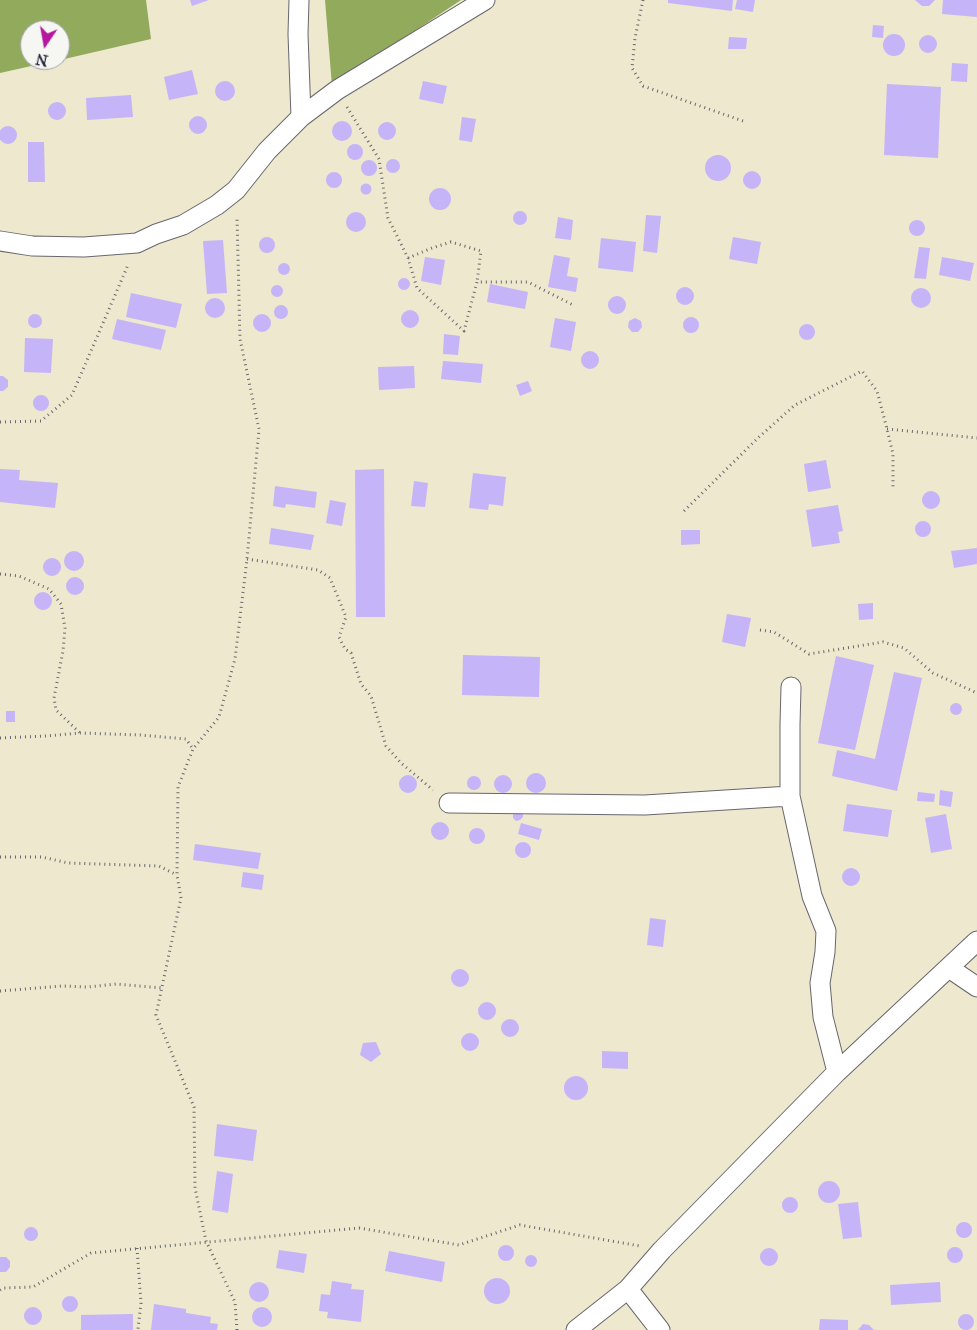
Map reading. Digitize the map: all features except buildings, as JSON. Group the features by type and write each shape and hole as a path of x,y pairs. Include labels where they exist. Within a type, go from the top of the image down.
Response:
{"street":[{"path":"298,0 301,117"},
{"path":"0,241 32,246 84,247 137,243 183,225 218,205 236,190 267,151 301,117 337,90 485,0"},
{"path":"791,687 790,796 812,896 826,931 820,983 823,1017 837,1072"},
{"path":"449,803 645,806 790,796"},
{"path":"576,1330 628,1289 662,1250 837,1072 977,941"},
{"path":"950,968 977,987"},
{"path":"628,1289 660,1330"}],"path":[{"path":"642,0 632,68 643,86 744,121"},
{"path":"337,90 379,159 388,218 408,258 417,288 464,331 477,282 481,251 451,242 408,258"},
{"path":"236,190 240,339 259,429 247,559 235,659 219,717 193,749 178,788 177,874 181,898 156,1015 194,1107 195,1188 206,1241 236,1302 237,1330"},
{"path":"0,422 41,420 72,395 137,243"},
{"path":"477,282 528,282 573,305"},
{"path":"684,511 759,437 795,405 862,371 877,391 887,429 892,454 892,489"},
{"path":"887,429 977,438"},
{"path":"247,559 318,570 330,578 346,618 339,637 345,649 351,654 361,684 371,696 386,746 400,763 449,803"},
{"path":"0,574 19,576 49,589 61,604 65,628 63,651 54,698 56,710 80,733"},
{"path":"760,630 774,632 809,654 883,642 904,648 933,673 977,693"},
{"path":"0,738 80,733 140,735 186,739 193,749"},
{"path":"0,857 42,858 68,863 159,866 177,874"},
{"path":"0,991 116,984 162,988"},
{"path":"0,1290 3,1288 32,1286 90,1253 359,1228 459,1245 520,1225 662,1250"},
{"path":"137,1248 141,1303 138,1329"}],"green space":[{"path":"0,0 146,0 151,39 70,58 70,20 20,20 20,69 0,73"},
{"path":"325,0 461,0 332,86"}]}
